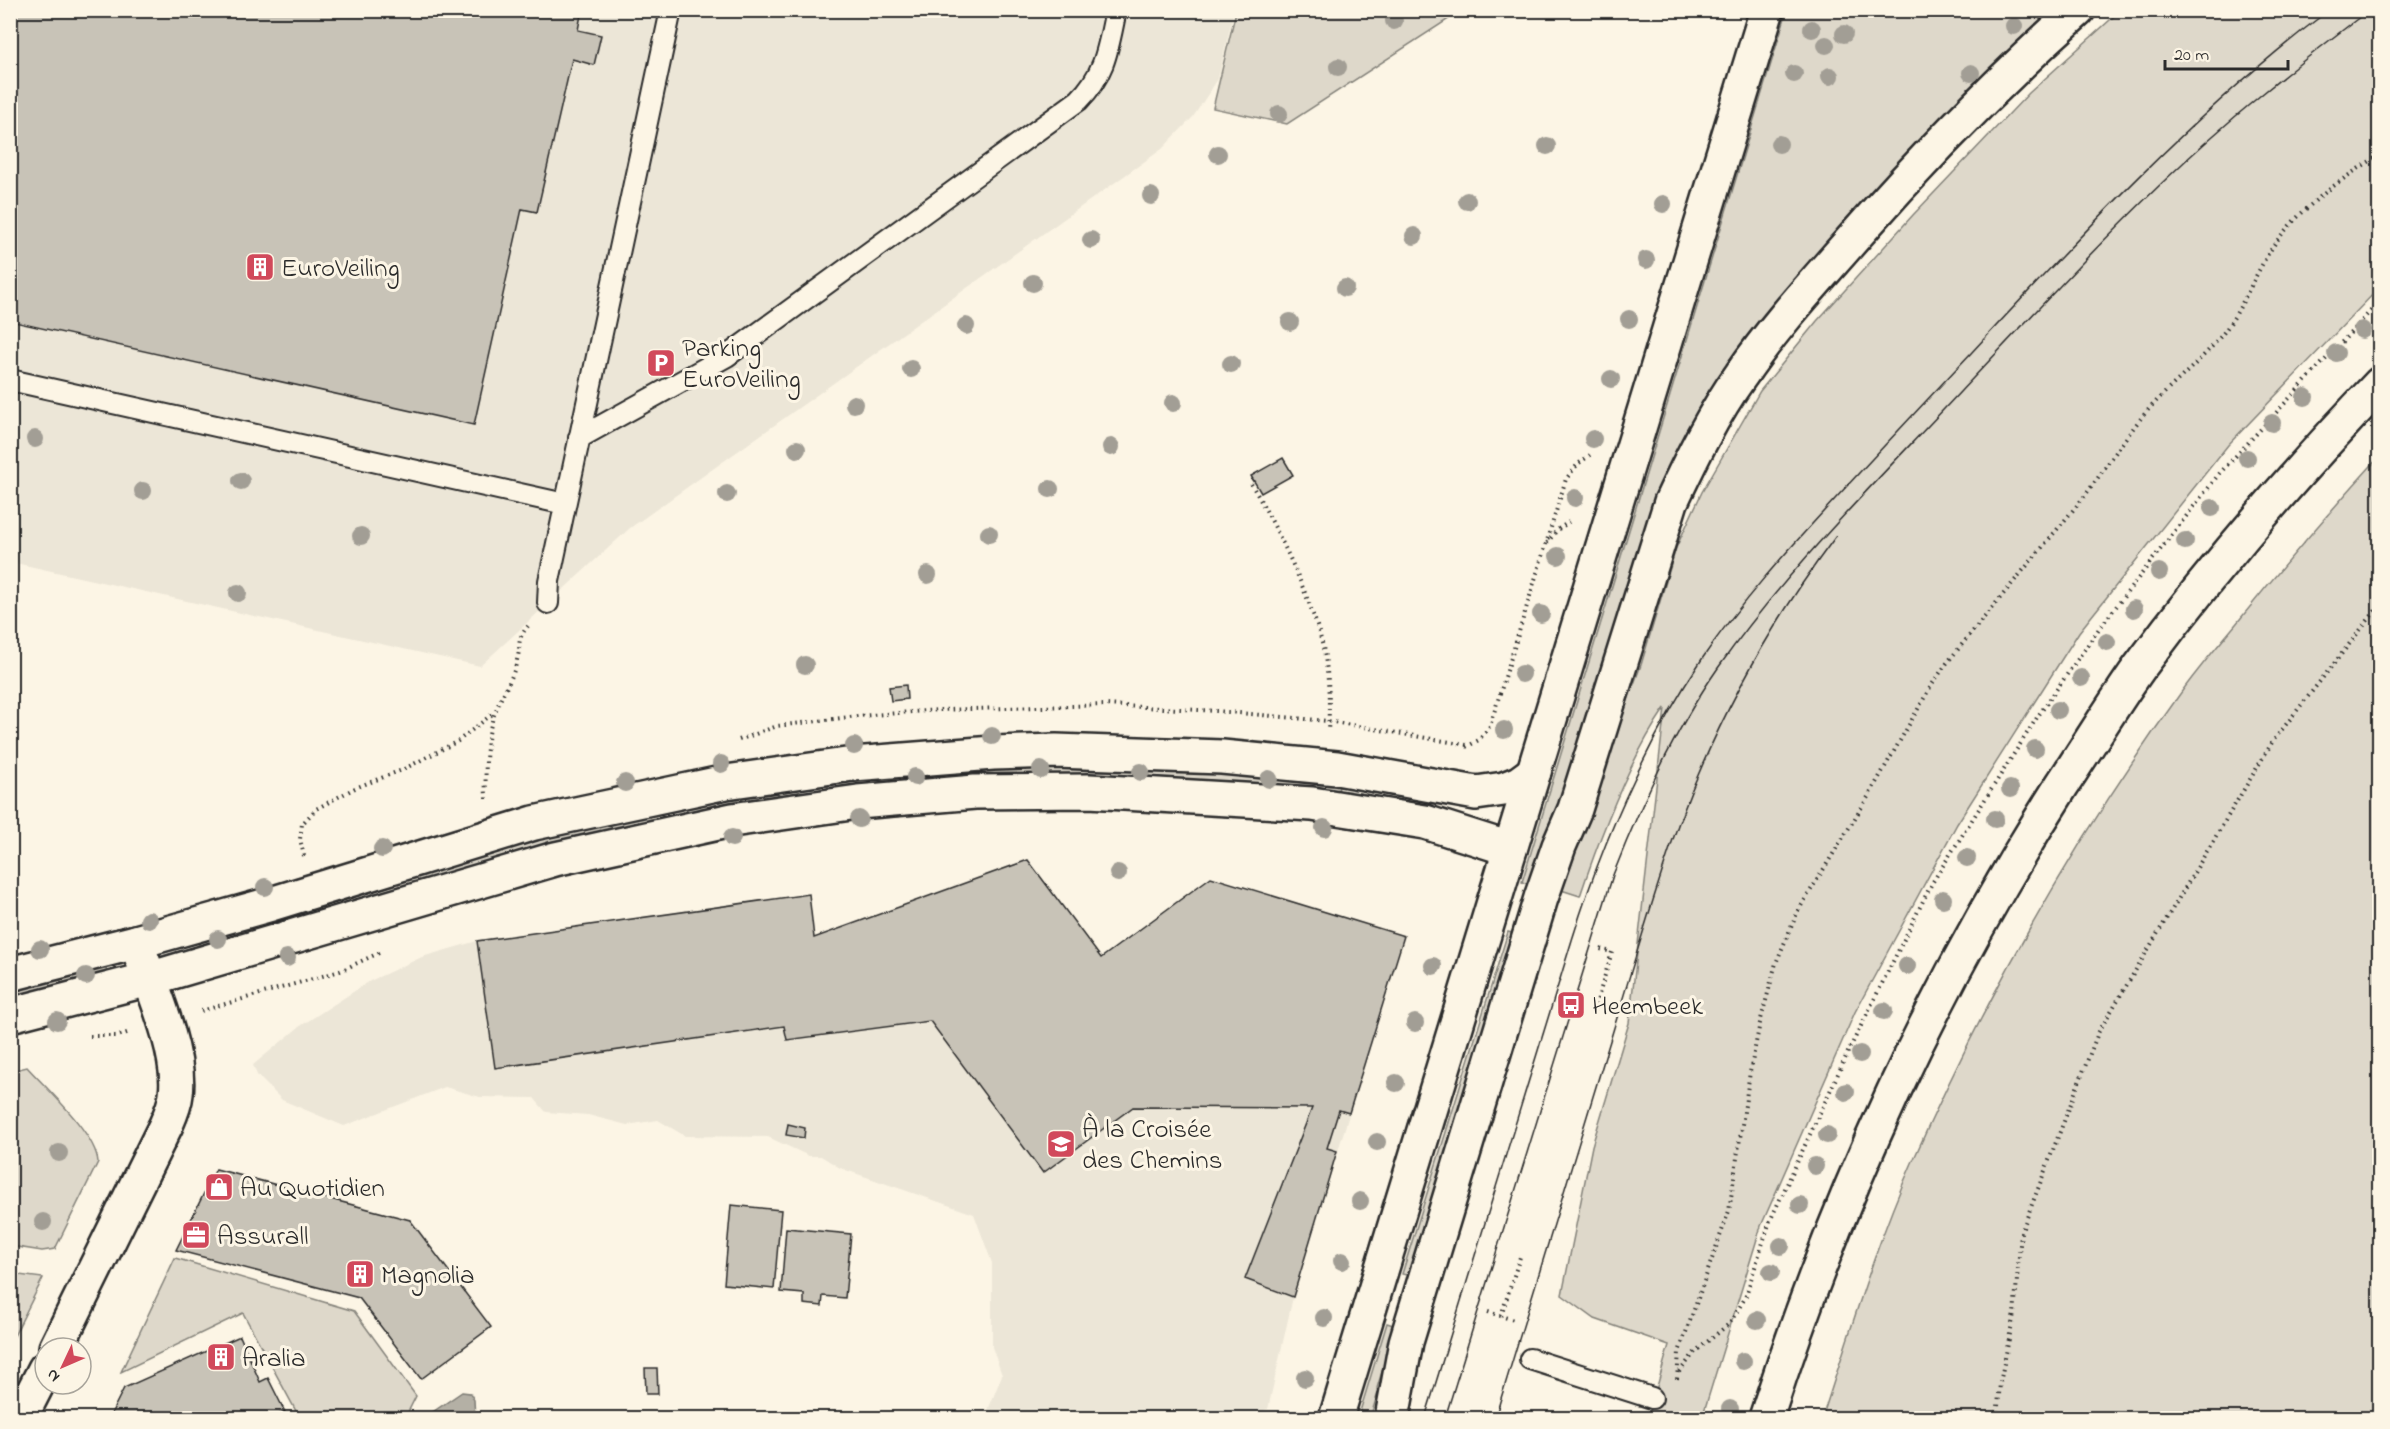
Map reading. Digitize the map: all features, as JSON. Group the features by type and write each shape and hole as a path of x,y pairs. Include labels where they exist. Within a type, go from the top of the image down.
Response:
{"street":[{"path":"1336,1419 1767,10"},
{"path":"1392,1419 1407,1342 1541,898 1575,809 1671,502 1687,466 1740,376 1797,302 1892,194 2011,71 2078,10"},
{"path":"1766,1419 1791,1341 1844,1201 1896,1083 1976,927 2014,861 2139,669 2245,534 2312,456 2379,384"},
{"path":"10,974 136,942 315,891 534,823 726,782 853,764 993,753 1117,752 1222,757 1337,768 1476,793 1504,789 1519,783 1534,772"},
{"path":"10,1015 149,979 555,859 732,820 858,802 975,792 1089,791 1312,804 1425,822 1510,849"},
{"path":"62,1336 166,1125 176,1097 177,1071 136,942"},
{"path":"20,1419 33,1394"}],"lane":[{"path":"548,603 549,581 671,10"},
{"path":"579,438 727,356 1079,100 1101,72 1116,10"},
{"path":"10,380 565,504"},
{"path":"1530,1359 1653,1398"}],"path":[{"path":"1679,1372 1679,1352 1729,1211 1760,1023 1776,963 1798,911 1868,797 1931,686 1947,663 2081,500 2142,418 2193,367 2225,330 2241,308 2277,242 2298,216 2379,154"},
{"path":"1458,790 1467,745 1479,740 1490,726 1566,480 1578,464 1595,450"},
{"path":"1253,480 1250,482 1298,580 1322,642 1328,678 1328,732"},
{"path":"486,802 485,781 489,736 495,712 518,660 519,637 548,603"},
{"path":"1997,1419 2000,1383 2014,1314 2021,1233 2098,1034 2273,741 2379,605"},
{"path":"305,860 300,839 302,824 316,808 355,788 402,770 458,741 495,712"},
{"path":"163,1022 340,971 390,948"},
{"path":"1594,1011 1612,952 1600,949"},
{"path":"1501,1316 1520,1257"},
{"path":"1488,1312 1514,1320"}],"shaded area":[{"path":"1236,10 1461,11 1287,124 1213,108"},
{"path":"11,11 1234,11 1218,79 1193,117 1162,149 630,528 480,666 11,562"},
{"path":"1787,11 2056,11 1753,335 1535,886 1522,882"},
{"path":"2120,11 2379,11 2379,288 2228,445 2079,632 1957,824 1855,1012 1761,1226 1702,1418 1648,1418 1669,1345 1595,1319 1562,1295 1592,1146 1629,1023 1665,708 1639,751 1628,775 1606,824 1580,896 1558,889 1641,665 1676,548 1702,492 1760,391 1817,321 1913,215 2029,93"},
{"path":"2379,457 2379,1418 1822,1418 1875,1258 1912,1163 2001,981 2068,863 2141,750 2187,685 2289,560"},
{"path":"1035,763 1340,780 1337,798 829,796 827,777"},
{"path":"776,784 779,802 377,901 371,884 444,860"},
{"name":"À la Croisée des Chemins","path":"1028,860 1101,957 1211,877 1404,936 1293,1297 1268,1409 1245,1418 985,1418 1002,1375 992,1347 992,1263 974,1214 840,1168 821,1156 809,1156 768,1137 685,1136 658,1120 627,1125 588,1115 546,1112 534,1098 480,1097 445,1087 344,1126 282,1100 257,1075 253,1065 299,1027 370,981 422,957 477,941 809,894 815,938"},
{"path":"304,904 310,921 192,956 205,933"},
{"path":"1508,932 1517,934 1411,1276 1402,1274"},
{"path":"104,961 109,980 11,1006 10,986"},
{"path":"27,1067 80,1125 89,1138 98,1162 55,1249 42,1251 11,1246 11,1071"},
{"path":"175,1258 354,1311 416,1396 405,1418 297,1418 297,1413 243,1313 121,1372"},
{"path":"10,1274 43,1278 11,1342"},
{"path":"1387,1323 1396,1326 1377,1388 1379,1390 1370,1418 1358,1418"},
{"path":"462,1392 470,1393 474,1400 475,1418 424,1418"}],"building":[{"name":"EuroVeiling","path":"10,10 582,10 578,30 601,35 594,65 572,59 537,212 522,209 474,425 10,321"},
{"path":"1283,458 1293,475 1261,493 1251,476"},
{"path":"906,685 907,699 891,701 889,687"},
{"path":"1028,860 1101,958 1211,877 1404,936 1349,1113 1339,1110 1327,1148 1337,1151 1293,1297 1245,1279 1312,1108 1133,1107 1043,1173 930,1021 787,1040 784,1026 495,1068 477,941 809,894 814,938"},
{"path":"788,1124 805,1128 804,1138 786,1135"},
{"name":"Magnolia","path":"216,1169 410,1220 491,1327 421,1379 359,1298 176,1250"},
{"path":"731,1205 781,1210 774,1289 724,1284"},
{"path":"786,1228 851,1234 845,1298 823,1296 822,1306 804,1304 804,1294 781,1292"},
{"name":"Aralia","path":"240,1336 260,1382 268,1378 285,1412 271,1418 109,1418 124,1388"},
{"path":"645,1368 657,1368 658,1394 646,1394"}],"tram line":[{"path":"1425,1418 1572,940 1597,866 1644,760 1702,659 1749,596 1800,537 2099,217 2233,89 2329,10"},
{"path":"1445,1418 1613,875 1660,768 1702,692 1745,631 1804,560 2111,233 2187,159 2289,72 2369,10"},
{"path":"1495,1418 1640,941 1678,825 1710,749 1747,675 1789,604 1836,536"}],"place":[{"name":"EuroVeiling","path":"260,267"},
{"name":"Parking EuroVeiling","path":"661,363"},
{"name":"Heembeek","path":"1571,1005"},
{"name":"À la Croisée des Chemins","path":"1061,1144"},
{"name":"Au Quotidien","path":"219,1187"},
{"name":"Assurall","path":"196,1235"},
{"name":"Magnolia","path":"360,1274"},
{"name":"Aralia","path":"221,1357"}]}
